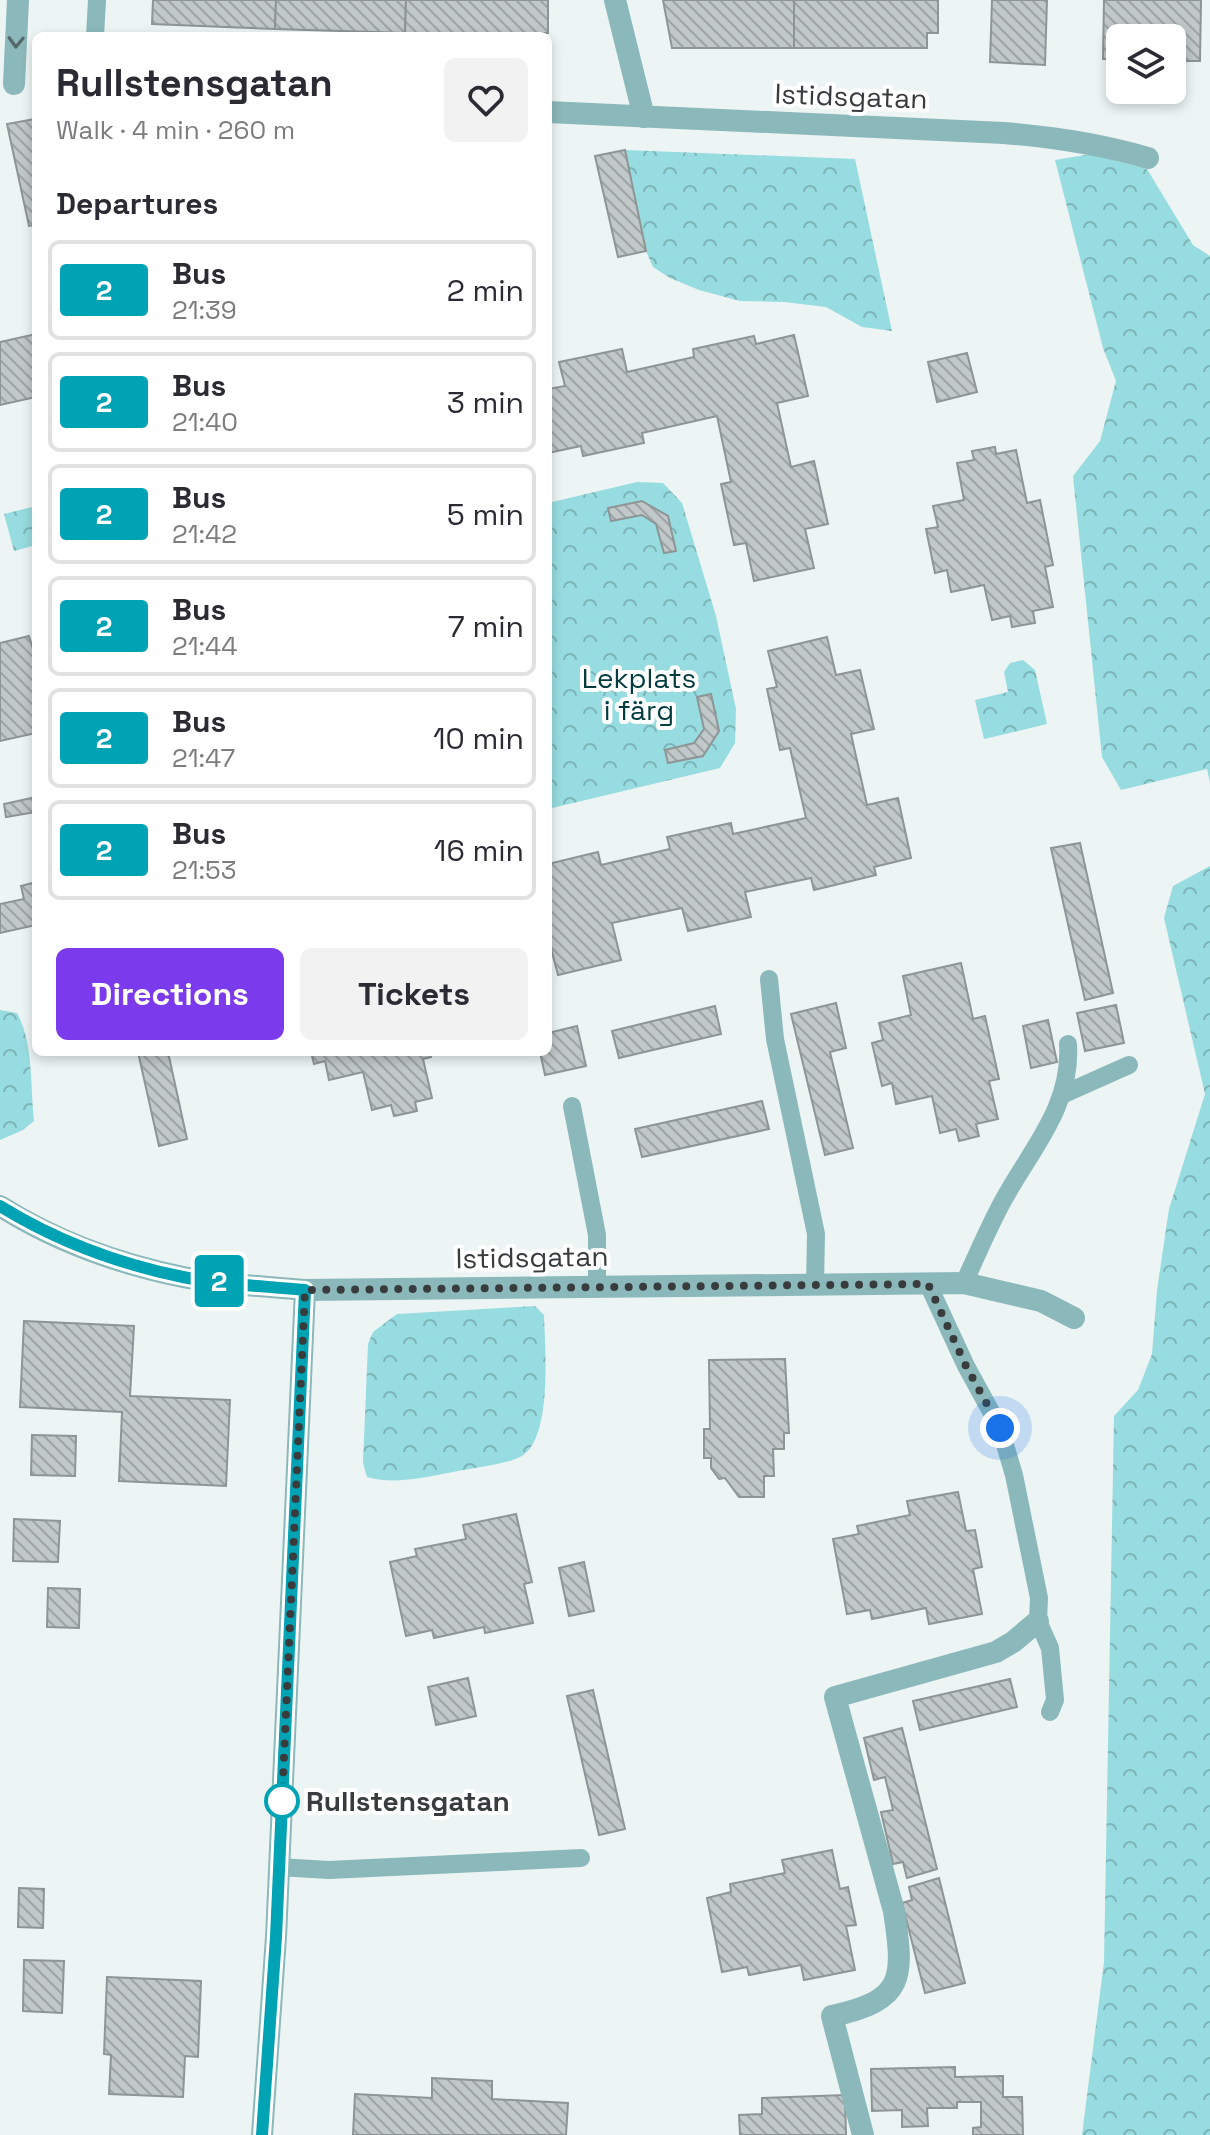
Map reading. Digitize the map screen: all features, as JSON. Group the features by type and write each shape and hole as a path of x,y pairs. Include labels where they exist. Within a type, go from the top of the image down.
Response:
{"street":[{"path":"17,85 18,0"},
{"path":"615,0 644,117"},
{"name":"Istidsgatan","path":"552,112 1047,136 1107,146 1148,158"},
{"name":"Istidsgatan","path":"0,1206 77,1245 151,1269 186,1277 305,1290 964,1283 1041,1301 1074,1318"},
{"path":"262,2135 305,1290"},
{"path":"863,2135 832,2016 873,2005 885,1997 894,1987 899,1942 894,1911 835,1697 996,1652 1038,1621"}],"lane":[{"path":"95,32 97,0"},
{"path":"769,979 775,1039 816,1234 815,1285"},
{"path":"964,1283 997,1211 1054,1118 1064,1094 1069,1066 1068,1044"},
{"path":"1064,1094 1129,1065"},
{"path":"572,1106 597,1235 597,1286"},
{"path":"928,1284 942,1318 1000,1428 1007,1449 1035,1574 1039,1598 1038,1621 1050,1648 1055,1700 1050,1712"},
{"path":"278,1867 329,1870 581,1858"}],"green space":[{"path":"625,150 855,159 892,331 862,327 826,307 740,301 699,290 653,267 646,251"},
{"path":"1091,154 1147,169 1193,245 1210,256 1210,782 1207,769 1121,790 1102,757 1073,476 1100,441 1116,381 1103,348 1055,160"},
{"name":"Lekplats i färg","path":"637,482 663,483 682,503 716,616 736,709 735,743 720,768 552,808 552,502"},
{"path":"32,507 32,546 14,551 4,514"},
{"path":"1023,660 1035,670 1047,724 984,739 975,700 1008,692 1004,672 1010,663"},
{"path":"1210,866 1210,2135 1082,2135 1104,1962 1114,1416 1138,1390 1152,1354 1157,1290 1169,1209 1205,1094 1164,918 1173,886"},
{"path":"0,1010 17,1013 26,1038 34,1121 23,1130 0,1140"},
{"path":"535,1306 544,1315 546,1370 542,1414 531,1448 520,1457 505,1462 432,1476 399,1480 367,1477 363,1463 368,1344 373,1332 397,1314"}],"building":[{"path":"153,0 276,0 275,29 152,24"},
{"path":"276,0 406,0 405,32 275,29"},
{"path":"406,0 548,0 548,32 405,32"},
{"path":"663,0 794,0 794,48 672,48"},
{"path":"794,0 938,0 938,33 927,33 927,48 794,48"},
{"path":"992,0 1047,0 1045,65 990,62"},
{"path":"1104,0 1201,0 1200,61 1186,61 1186,24 1106,24 1106,59 1103,59"},
{"path":"32,120 32,226 29,226 7,124"},
{"path":"625,150 646,251 618,257 595,156"},
{"path":"32,335 32,398 0,405 0,342"},
{"path":"794,335 808,396 777,403 791,467 814,461 828,524 805,529 814,568 754,581 746,543 734,545 721,484 731,482 717,416 642,433 644,443 583,456 581,446 552,452 552,388 565,386 559,362 622,349 627,372 694,357 693,349 754,336 756,344"},
{"path":"967,353 977,392 937,402 928,362"},
{"path":"995,447 996,454 1016,450 1027,503 1040,500 1053,565 1045,567 1053,607 1033,611 1035,623 1012,627 1010,616 992,620 984,585 951,592 947,570 935,573 926,529 938,527 933,506 964,500 957,463 974,460 972,451"},
{"path":"642,501 668,516 676,551 664,553 656,524 642,515 611,521 608,508"},
{"path":"29,636 32,646 32,734 0,741 0,643"},
{"path":"827,637 836,675 860,670 874,729 851,734 867,805 898,798 911,858 874,867 876,875 814,890 811,878 745,892 751,917 688,931 682,908 612,923 621,960 558,975 552,952 552,863 598,852 601,865 670,849 667,837 731,823 733,834 806,818 790,748 780,750 767,689 777,687 768,651"},
{"path":"711,694 719,731 703,756 668,763 665,750 694,743 704,729 697,697"},
{"path":"32,798 32,813 6,817 4,804"},
{"path":"1080,843 1113,993 1085,1000 1051,848"},
{"path":"32,883 32,926 0,933 0,904 24,899 21,886"},
{"path":"961,963 973,1019 985,1016 999,1079 989,1081 998,1119 976,1124 979,1136 959,1141 956,1129 940,1133 932,1096 896,1104 892,1083 882,1086 872,1043 883,1040 879,1023 911,1015 903,976"},
{"path":"836,1003 846,1048 830,1052 853,1148 825,1155 791,1014"},
{"path":"1116,1005 1124,1043 1085,1051 1077,1013"},
{"path":"715,1006 721,1034 619,1058 612,1031"},
{"path":"1048,1020 1057,1062 1031,1068 1023,1026"},
{"path":"577,1026 586,1066 545,1075 541,1056 552,1056 552,1032"},
{"path":"139,1056 169,1056 187,1139 159,1146"},
{"path":"312,1056 431,1056 423,1059 432,1098 415,1102 417,1111 394,1116 391,1105 372,1110 363,1072 329,1080 325,1061 314,1064"},
{"path":"762,1101 769,1129 642,1157 635,1129"},
{"path":"24,1321 134,1326 130,1396 230,1400 226,1486 119,1481 122,1412 20,1407"},
{"path":"785,1359 789,1433 784,1433 784,1449 773,1449 774,1476 764,1476 764,1497 739,1497 725,1478 719,1479 711,1468 711,1458 704,1458 704,1429 710,1429 709,1360"},
{"path":"32,1435 76,1436 75,1476 31,1475"},
{"path":"958,1492 966,1531 975,1530 982,1567 973,1569 982,1614 929,1624 926,1608 872,1619 870,1610 847,1614 833,1539 859,1534 857,1526 910,1515 907,1501"},
{"path":"516,1514 532,1582 524,1584 533,1623 485,1633 484,1627 434,1638 432,1630 406,1636 390,1562 417,1556 415,1549 466,1539 463,1525"},
{"path":"14,1519 60,1521 58,1562 13,1561"},
{"path":"584,1562 594,1611 569,1616 559,1568"},
{"path":"48,1588 80,1589 79,1628 47,1627"},
{"path":"468,1678 476,1716 436,1725 428,1687"},
{"path":"1010,1679 1017,1707 920,1730 913,1701"},
{"path":"593,1690 625,1829 599,1835 567,1696"},
{"path":"902,1728 937,1869 907,1878 903,1862 893,1864 881,1812 893,1810 885,1777 874,1780 864,1738"},
{"path":"832,1850 840,1889 848,1887 856,1925 846,1926 855,1970 804,1980 801,1965 749,1975 747,1967 722,1972 707,1898 731,1892 730,1884 785,1873 782,1860"},
{"path":"939,1878 965,1983 925,1993 902,1903 912,1900 909,1887"},
{"path":"19,1888 44,1889 43,1928 18,1927"},
{"path":"24,1960 64,1961 62,2013 23,2011"},
{"path":"107,1977 201,1981 198,2057 185,2056 183,2097 109,2094 111,2055 104,2054"},
{"path":"955,2067 955,2077 1003,2076 1003,2097 1022,2097 1023,2135 973,2135 973,2128 981,2127 981,2102 957,2102 957,2108 927,2108 928,2126 902,2127 902,2110 872,2111 871,2069"},
{"path":"432,2078 492,2081 492,2099 568,2103 566,2135 353,2135 355,2094 432,2098"},
{"path":"845,2095 846,2135 740,2135 739,2115 762,2114 762,2098"}],"bus line":[{"name":"2","path":"0,1206 77,1245 151,1269 186,1277 305,1290 276,1937 262,2135"}],"place":[{"name":"Rullstensgatan","path":"282,1801"}],"route":[{"path":"282,1801 305,1290 928,1284 966,1366 1000,1428"}]}
